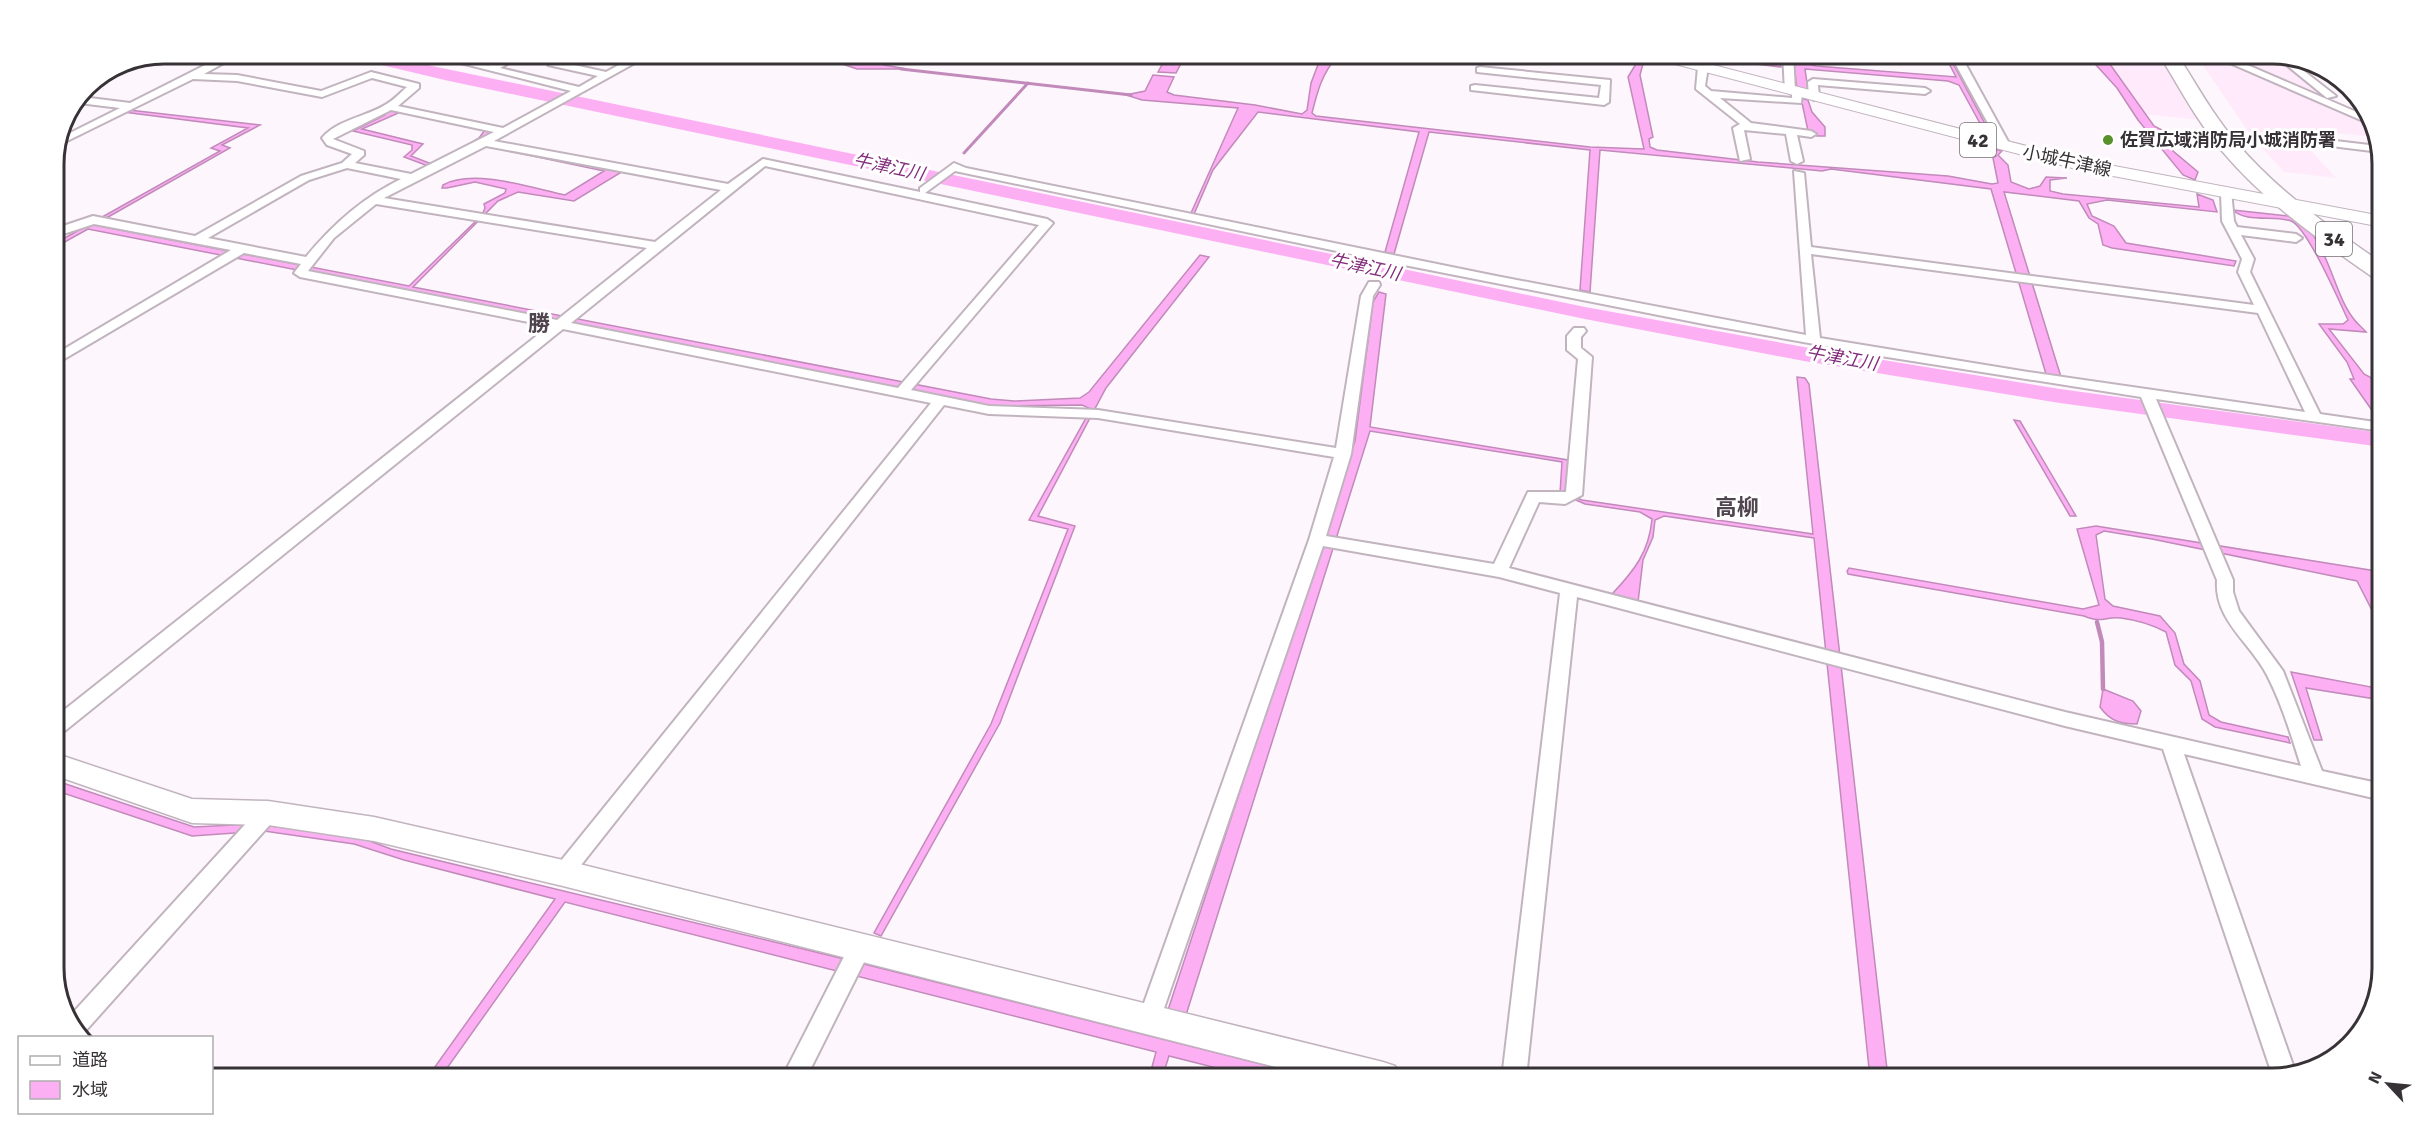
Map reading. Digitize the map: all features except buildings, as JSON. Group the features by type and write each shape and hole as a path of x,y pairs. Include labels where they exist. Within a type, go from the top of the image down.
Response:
{"highway":[{"name":"34","path":"2174,64 2212,124 2237,157 2287,203 2371,265"},
{"name":"34","path":"2189,64 2236,137 2280,184 2371,254"}],"main road":[{"name":"小城牛津線","path":"1691,64 1703,67 1790,109 2006,147 2227,193 2371,220"}],"street":[{"path":"68,138 215,64"},
{"path":"474,64 580,90"},
{"path":"492,68 500,64"},
{"path":"556,64 607,75"},
{"path":"625,64 480,144 409,177 372,200 330,235 304,265 300,273 906,387 940,401 998,411 1092,414 1343,454"},
{"path":"1480,64 1474,93 1604,102 1606,82 1480,70"},
{"path":"1788,64 1790,109 1798,167 1813,340"},
{"path":"1960,64 2006,147"},
{"path":"2238,64 2359,116"},
{"path":"2292,66 2353,113"},
{"path":"1703,67 1700,87 1748,126"},
{"path":"192,76 247,80 322,94 370,75 415,86 390,106 336,131 327,138 331,143 360,153 346,165 306,177 196,240"},
{"path":"1744,159 1738,128 1790,109 1812,82 1925,92"},
{"path":"1708,94 1790,109 1811,134"},
{"path":"88,101 131,106"},
{"path":"390,106 504,131"},
{"path":"2327,143 2370,148"},
{"path":"480,144 731,188"},
{"path":"65,720 763,162 1047,223 906,387"},
{"path":"346,165 409,177"},
{"path":"924,190 954,166 963,171 1186,217 1813,340 2147,394 2371,426"},
{"path":"901,192 924,190 933,193 941,200"},
{"path":"2227,193 2228,221 2248,259 2244,272 2315,418"},
{"path":"372,200 656,246"},
{"path":"65,230 98,221 242,249 304,265"},
{"path":"2232,230 2296,238"},
{"path":"65,354 242,249"},
{"path":"1806,250 2261,310"},
{"path":"1149,1020 1317,540 1343,454 1367,296 1374,285"},
{"path":"1499,572 1534,496 1572,496 1585,357 1574,350 1574,336 1578,331"},
{"path":"2147,394 2225,580 2223,594 2230,612 2266,658 2276,676 2315,777"},
{"path":"563,873 940,401"},
{"path":"1317,540 1499,572 2065,719 2372,790"},
{"path":"1515,1068 1569,590"},
{"path":"2171,744 2282,1067"},
{"path":"65,768 192,811 268,813 374,829 563,873 1343,1068"},
{"path":"80,1021 268,813"},
{"path":"799,1068 860,948"}],"shaded area":[{"path":"2102,64 2166,64 2202,120 2143,114"},
{"path":"2202,64 2288,66 2346,111 2360,119 2367,136 2296,129 2299,137 2336,178 2284,172 2250,134"}],"water":[{"path":"842,64 882,64 907,69 857,69"},
{"path":"1162,64 1181,64 1176,73 1158,72"},
{"path":"1318,64 1332,64 1318,91 1312,113 1316,116 1590,147 1644,149 1628,77 1636,64 1643,64 1640,75 1653,137 1649,139 1650,147 1657,150 1758,162 1948,176 1992,184 1998,183 1993,158 1996,156 1991,153 1990,148 2002,151 1998,155 2008,165 2011,182 2029,189 2040,186 2046,177 2067,178 2050,180 2050,191 2199,207 2197,194 2213,200 2217,212 2107,200 2087,204 2092,216 2114,226 2126,243 2236,261 2234,266 2112,248 2103,245 2098,224 2089,218 2079,201 2004,192 2061,377 2046,374 1991,189 1831,169 1822,171 1600,150 1590,292 1580,290 1590,150 1429,132 1394,254 1385,252 1419,132 1258,112 1213,170 1194,214 1191,213 1238,108 1142,100 1126,95 1145,91 1153,75 1174,77 1167,92 1174,95 1255,105 1302,114 1307,110 1311,83"},
{"path":"1757,64 1781,64 1781,67"},
{"path":"1794,64 1808,64 1956,77 1949,64 1953,64 1992,137 1987,136 1959,85 1948,81 1805,69 1808,90 1797,88"},
{"path":"2095,64 2110,64 2154,126 2162,130 2173,151 2198,172 2195,180 2183,175 2138,120 2117,88"},
{"path":"1801,98 1808,100 1812,112 1825,127 1825,136 1817,136 1808,131"},
{"path":"129,110 260,125 222,145 230,148 94,225 409,286 482,215 484,204 505,193 506,189 475,182 447,188 442,188 443,185 470,178 486,179 520,184 565,195 604,171 476,144 462,149 479,138 485,130 494,133 479,142 616,170 620,173 574,201 518,192 498,201 413,287 991,399 1014,401 1080,398 1089,392 1200,255 1209,257 1106,388 1038,516 1075,526 1000,723 881,936 874,933 991,724 1068,529 1029,520 1091,409 1082,405 989,406 88,229 65,242 65,238 220,151 211,148 248,128 123,112"},
{"path":"388,111 403,111 362,129 423,144 411,156 432,164 428,166 404,157 412,150 412,145 353,131 385,115"},
{"path":"2233,210 2289,216 2302,223 2312,233 2327,261 2345,306 2366,332 2329,329 2364,374 2371,378 2371,409 2350,379 2354,379 2347,362 2319,324 2343,324 2348,320 2305,236 2291,221 2253,218"},
{"path":"1379,292 1386,294 1370,427 1568,460 1565,493 1582,500 1813,534 1797,377 1805,378 1809,384 1887,1068 1869,1068 1814,538 1664,516 1655,520 1653,537 1643,560 1638,602 1612,594 1627,577 1644,551 1652,519 1640,512 1585,504 1560,493 1562,462 1370,431 1186,1015 1168,1010 1355,441 1373,302"},
{"path":"2014,420 2020,421 2076,516 2070,516"},
{"path":"2096,526 2372,570 2372,610 2357,581 2152,539 2104,531 2096,535 2105,599 2113,606 2160,616 2175,633 2184,664 2200,681 2209,715 2221,722 2288,737 2290,743 2215,727 2202,719 2191,681 2175,665 2166,632 2156,627 2121,618 2100,620 1848,574 1847,571 1849,568 2083,609 2099,605 2077,529"},
{"path":"2291,672 2372,687 2372,698 2306,688 2322,740 2314,740"},
{"path":"2103,689 2133,701 2141,711 2137,724 2116,721 2104,712 2100,707"},
{"path":"65,784 194,827 254,824 359,837 391,849 844,959 1277,1068 1216,1068 1169,1056 1165,1068 1152,1068 1156,1052 565,902 447,1068 434,1068 555,899 404,860 354,844 264,831 192,836 65,794"}],"waterway":[{"name":"牛津江川","path":"397,64 1585,313 1804,354 2060,396 2371,439"},
{"path":"901,69 1028,83"},
{"path":"964,153 1028,83"},
{"path":"1028,83 1131,95"},
{"path":"2097,622 2102,642 2103,689"}],"place":[{"name":"佐賀広域消防局小城消防署","path":"2108,140"}],"district":[{"name":"勝","path":"539,323"},
{"name":"高柳","path":"1737,507"}]}
